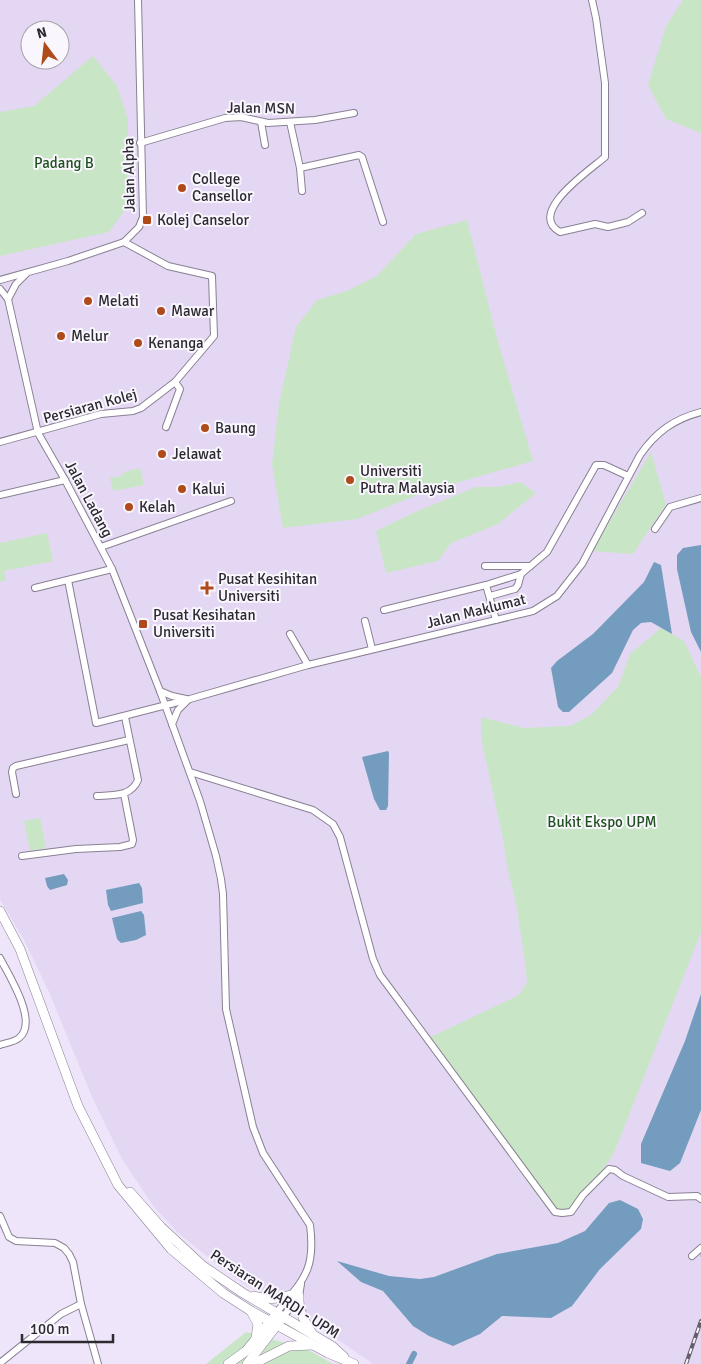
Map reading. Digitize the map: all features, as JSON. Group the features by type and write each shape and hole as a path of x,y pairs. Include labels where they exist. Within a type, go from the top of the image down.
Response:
{"street":[{"name":"Jalan Alpha","path":"124,242 139,227 143,217 138,0"},
{"path":"592,0 605,83 605,157 562,194 550,212 550,222 552,228 560,232 595,224 608,227 628,222 642,213"},
{"name":"Jalan MSN","path":"140,143 225,118 241,118 261,122 290,122 354,113"},
{"path":"261,122 265,145"},
{"path":"290,122 300,168 302,191"},
{"path":"300,168 358,155 362,157 383,222"},
{"path":"0,280 124,242"},
{"name":"Persiaran Kolej","path":"0,442 101,414 133,411 141,408 175,382 214,336 212,276 168,266 124,242"},
{"path":"8,299 16,284 26,273"},
{"name":"Jalan Ladang","path":"0,289 8,299 38,433 112,569 190,772 209,832 223,894 226,1009 253,1127 263,1153 310,1225 312,1238 311,1256 308,1269 295,1295"},
{"path":"166,427 180,389 175,382"},
{"name":"Jalan Maklumat","path":"68,580 96,723 125,717 308,665 533,611 557,596 582,564 628,476 650,441 658,433 684,417 701,412"},
{"path":"384,610 521,574 547,552 596,465 604,465 628,476"},
{"path":"0,495 65,480"},
{"path":"655,529 670,506 701,498"},
{"path":"100,547 231,501"},
{"path":"485,566 530,566"},
{"path":"35,588 112,569"},
{"path":"490,596 515,589 521,574"},
{"path":"486,584 496,620"},
{"path":"365,622 372,649"},
{"path":"290,634 308,665"},
{"path":"160,691 179,698 190,699"},
{"path":"172,724 178,710 190,699"},
{"path":"97,796 124,794 135,787 138,780 125,717"},
{"path":"16,794 12,772 16,766 129,740"},
{"path":"190,772 313,810 333,824 340,837 380,975 555,1212 571,1212 583,1195 609,1169 615,1170 623,1176 668,1197 697,1196 701,1199"},
{"path":"22,856 76,849 120,847 132,844 133,840 124,794"},
{"name":"Persiaran MARDI - UPM","path":"0,911 20,950 91,1136 121,1182 161,1227 203,1266 315,1345 328,1353 350,1362"},
{"path":"0,958 24,1008 26,1025 23,1034 17,1040 0,1045"},
{"name":"Persiaran MARDI - UPM","path":"107,1162 118,1185 171,1249 223,1293 251,1311 277,1319 313,1335 332,1346 350,1362"},
{"path":"0,1216 9,1237 16,1242 47,1242 55,1243 64,1248 73,1262 81,1304 98,1364"},
{"path":"243,1293 266,1299 278,1299 295,1295"},
{"path":"247,1364 295,1295"},
{"path":"295,1295 301,1314 313,1335"},
{"path":"0,1363 61,1314 81,1304"},
{"path":"251,1311 258,1324 256,1338"},
{"path":"228,1364 246,1351 256,1338 277,1319"},
{"path":"253,1364 289,1346 315,1345"}],"shaded area":[{"name":"Universiti Putra Malaysia","path":"0,0 701,0 701,1364 373,1364 320,1327 241,1282 177,1232 154,1207 122,1159 92,1097 49,992 23,938 0,900"}],"green space":[{"path":"683,0 701,0 701,133 666,119 648,85 666,26"},
{"name":"Padang B","path":"93,56 117,86 128,120 127,207 109,232 0,256 0,112 34,106"},
{"path":"467,220 498,342 533,461 428,491 357,519 283,528 272,464 279,404 296,327 317,300 347,291 377,276 416,234"},
{"path":"651,452 666,504 633,554 592,551"},
{"path":"140,468 144,485 113,491 110,478 124,475 124,472"},
{"path":"520,482 536,493 498,524 451,543 438,561 386,573 376,531 413,513 476,487 498,487"},
{"path":"47,533 53,561 4,571 6,580 0,582 0,543"},
{"name":"Bukit Ekspo UPM","path":"661,628 684,641 701,677 701,932 614,1153 572,1214 556,1216 537,1196 431,1037 519,995 527,982 516,903 481,737 481,717 524,728 570,726 591,715 618,687 630,654"},
{"path":"40,818 46,848 30,851 24,821"},
{"path":"246,1332 307,1349 333,1364 206,1364"}],"water":[{"path":"701,545 701,652 691,632 677,569 677,555 683,548"},
{"path":"654,562 661,565 672,634 651,622 641,623 633,630 612,673 569,712 563,712 558,707 551,668 557,661 593,634 644,582"},
{"path":"388,751 388,806 386,810 380,810 374,799 362,757"},
{"path":"64,874 68,880 67,885 50,890 45,878"},
{"path":"139,883 142,888 143,903 111,911 108,905 106,890"},
{"path":"141,911 144,915 146,935 136,940 121,943 117,939 112,918"},
{"path":"701,994 701,1110 680,1163 670,1171 641,1163 641,1144 685,1041"},
{"path":"620,1200 638,1209 643,1219 641,1229 600,1269 572,1306 551,1318 502,1316 480,1334 453,1346 429,1336 413,1326 383,1291 361,1282 337,1261 389,1276 420,1279 434,1277 497,1254 558,1243 585,1231 609,1203"}],"waterway":[{"path":"409,1364 414,1354"}],"railway":[{"path":"686,1364 701,1321"}],"place":[{"name":"College Cansellor","path":"182,188"},
{"name":"Kolej Canselor","path":"147,220"},
{"name":"Melati","path":"88,301"},
{"name":"Mawar","path":"161,311"},
{"name":"Melur","path":"61,336"},
{"name":"Kenanga","path":"138,343"},
{"name":"Baung","path":"205,428"},
{"name":"Jelawat","path":"162,454"},
{"name":"Universiti Putra Malaysia","path":"350,480"},
{"name":"Kalui","path":"182,489"},
{"name":"Kelah","path":"129,507"},
{"name":"Pusat Kesihitan Universiti","path":"207,588"},
{"name":"Pusat Kesihatan Universiti","path":"143,624"}]}
